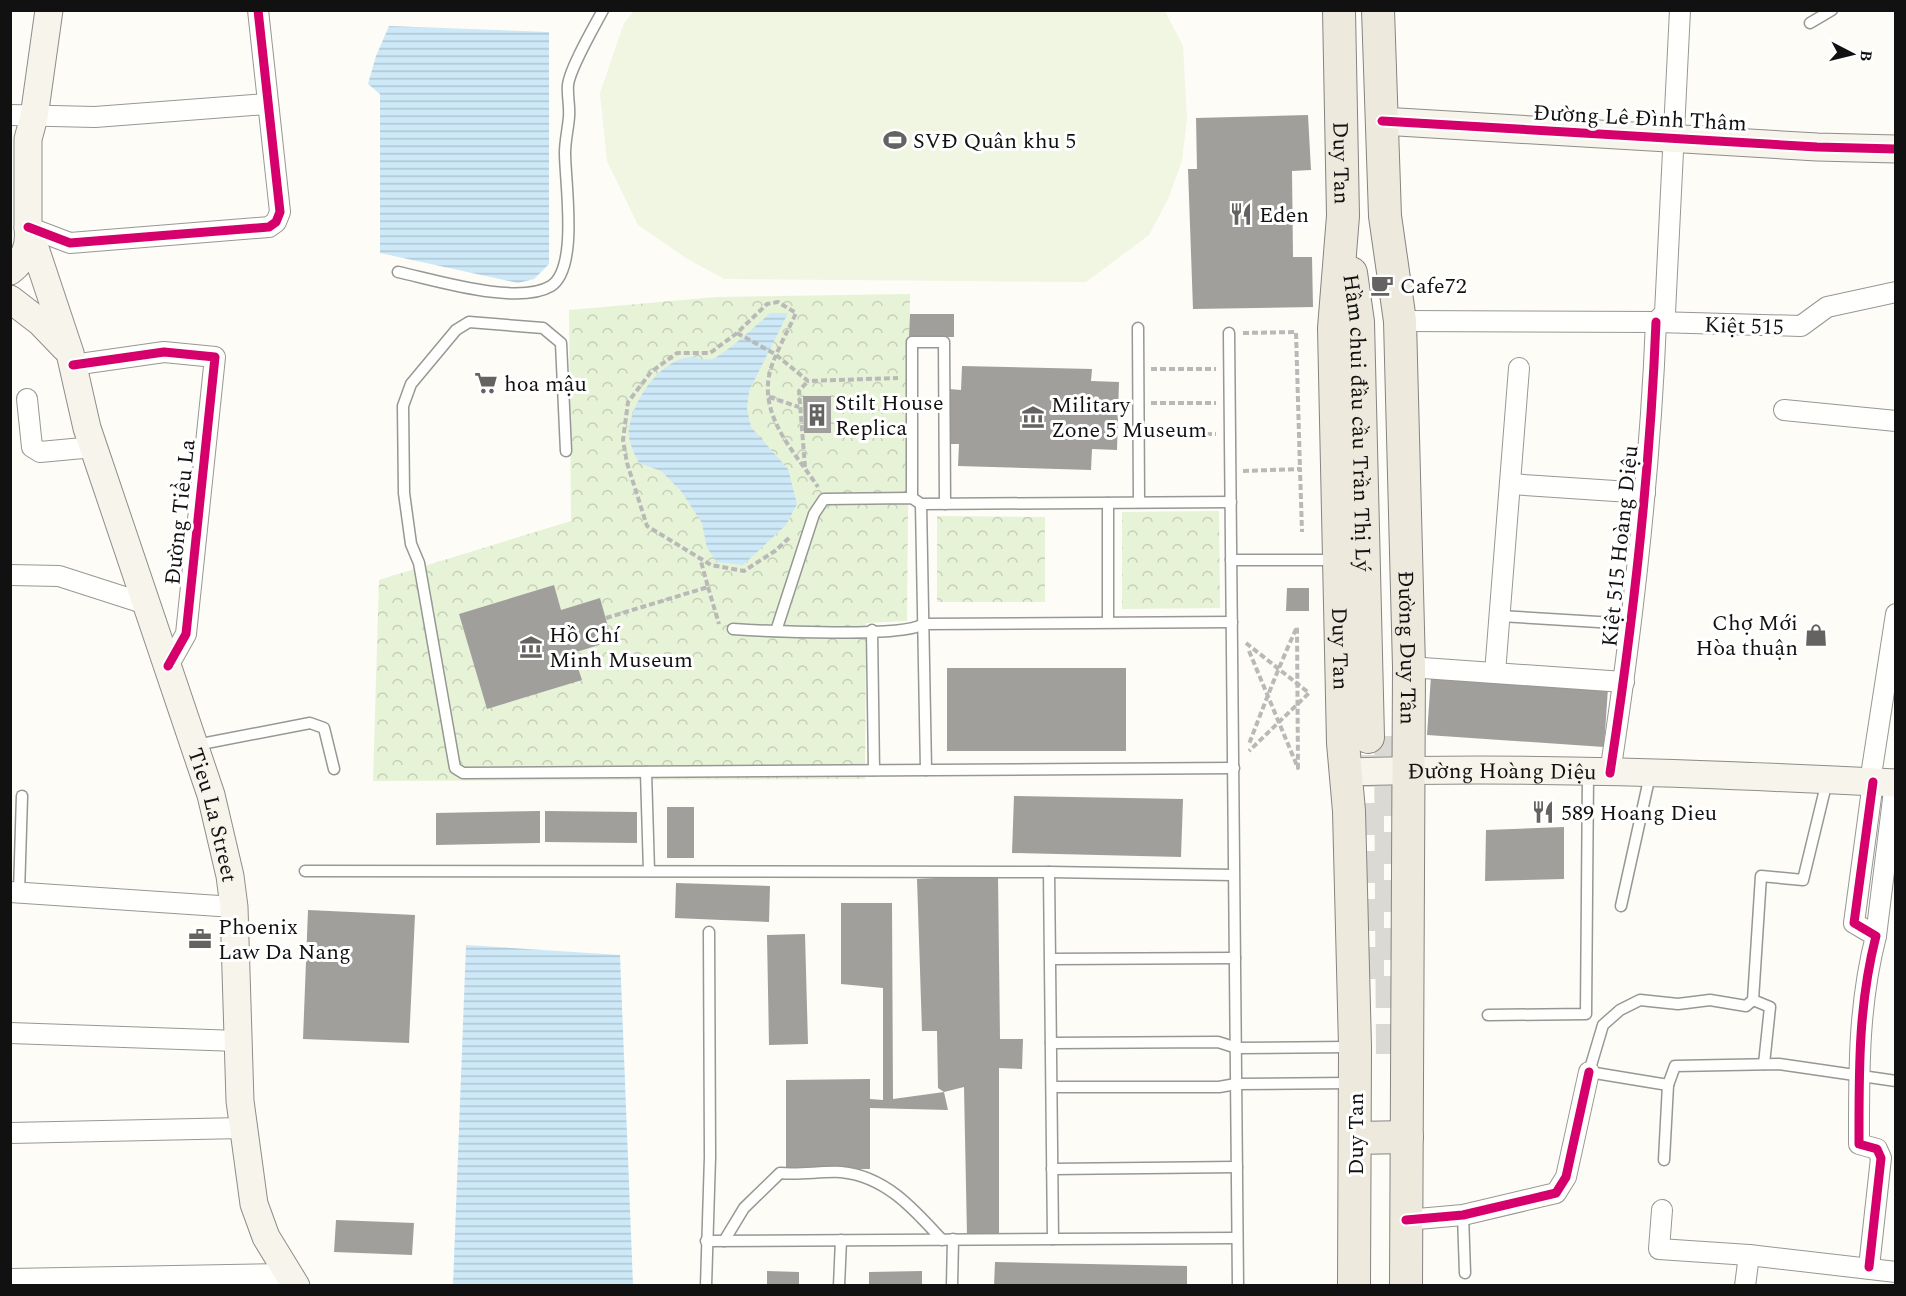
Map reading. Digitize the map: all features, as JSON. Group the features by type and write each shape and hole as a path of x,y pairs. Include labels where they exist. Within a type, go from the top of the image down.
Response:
{"main road":[{"name":"Tieu La Street","path":"49,10 21,132 28,227 72,359 94,447 211,795 230,876 234,907 243,1128 254,1203 266,1237 292,1280"},
{"name":"Duy Tan","path":"1339,10 1343,216 1334,328 1343,743 1346,772 1355,1047 1354,1286"},
{"name":"Đường Duy Tân","path":"1378,10 1385,216 1400,321 1409,667 1406,1286"},
{"name":"Đường Lê Đình Thâm","path":"1382,121 1817,147 1896,149"},
{"path":"10,204 22,216 28,227 28,244 25,255 10,271"},
{"name":"Hầm chui đầu cầu Trần Thị Lý","path":"1343,216 1358,322 1379,737 1379,321 1385,216"},
{"name":"Tieu La Street","path":"10,299 40,322 72,359"},
{"name":"Đường Hoàng Diệu","path":"1346,772 1410,770 1650,774 1883,783"},
{"path":"1354,1138 1407,1137"}],"street":[{"path":"28,227 70,243 269,227 276,222 280,212 258,10"},
{"name":"Kiệt 515 Hoàng Diệu","path":"1599,773 1624,682 1652,423 1656,322 1665,313 1680,10"},
{"path":"21,132 95,117 267,104"},
{"name":"Kiệt 515","path":"1400,321 1656,322 1801,326 1827,307 1896,292"},
{"name":"Đường Tiểu La","path":"72,359 164,352 215,357 186,634 168,666"},
{"path":"1495,673 1519,368"},
{"path":"27,399 32,447 40,452 94,447"},
{"path":"1784,411 1896,421"},
{"path":"1510,484 1645,493"},
{"path":"10,575 58,576 146,604"},
{"path":"1869,1267 1881,1158 1877,1149 1859,1144 1859,1077 1863,996 1876,936 1854,923 1883,783 1896,614"},
{"path":"1409,667 1624,682"},
{"path":"15,892 234,907"},
{"path":"10,1034 238,1041"},
{"path":"1406,1220 1463,1215 1556,1193 1566,1177 1589,1072"},
{"path":"10,1133 243,1128"},
{"path":"1662,1210 1659,1250 1869,1267 1896,1272"},
{"path":"1745,1286 1749,1256"},
{"path":"10,1280 292,1280"}],"lane":[{"path":"399,273 475,289 519,295 551,285 563,269 567,233 569,191 565,152 569,115 568,83 603,10"},
{"path":"1810,23 1832,10"},
{"path":"566,451 561,343 543,328 477,321 462,325 417,375 404,398 404,493 407,526 419,563 455,768 463,773 1234,768"},
{"path":"1138,328 1139,502"},
{"path":"1229,333 1238,1286"},
{"path":"926,770 912,342 944,342 945,504"},
{"path":"776,631 814,514 824,499 916,501 945,504 1231,502"},
{"path":"1108,503 1108,621"},
{"path":"1231,560 1339,560"},
{"path":"1500,616 1631,624"},
{"path":"733,629 872,630 916,629 923,624 1108,621 1232,622"},
{"path":"872,630 874,770"},
{"path":"196,745 310,723 319,724 324,728 334,769"},
{"path":"646,772 649,871"},
{"path":"1488,1015 1586,1014 1599,773"},
{"path":"1621,906 1650,774"},
{"path":"1668,1085 1589,1072 1603,1025 1620,1010 1640,1000 1678,1004 1710,1000 1746,1006 1753,1000 1761,876 1803,880 1827,781"},
{"path":"15,892 22,796"},
{"path":"305,871 1049,872 1233,875"},
{"path":"1049,872 1053,1239"},
{"path":"706,1286 710,1158 709,932"},
{"path":"1051,959 1235,958"},
{"path":"1753,1000 1770,1007 1764,1064"},
{"path":"1051,1043 1218,1042 1237,1048 1355,1047"},
{"path":"1664,1160 1668,1085 1676,1066 1764,1064 1896,1081"},
{"path":"1052,1087 1218,1087 1236,1084 1355,1083"},
{"path":"1052,1169 1237,1167"},
{"path":"724,1241 744,1208 780,1173 841,1172 878,1183 909,1204 948,1239 952,1286"},
{"path":"1463,1215 1465,1272"},
{"path":"706,1241 1236,1238"},
{"path":"839,1286 841,1240"}],"path":[{"path":"807,537 792,535 775,551 744,571 711,565 647,526 623,441 628,402 651,372 677,353 710,353 737,333 767,304 778,302 796,313 768,376 770,410 780,432 826,499"},
{"path":"1229,333 1296,332 1302,532"},
{"path":"737,333 776,355 808,381 912,378"},
{"path":"1138,369 1229,369"},
{"path":"805,468 799,390 808,381"},
{"path":"769,397 799,407"},
{"path":"1139,403 1230,403"},
{"path":"1139,435 1230,434"},
{"path":"1230,471 1300,470"},
{"path":"700,558 721,628 733,629"},
{"path":"606,618 708,587"},
{"path":"1277,668 1245,643 1267,697 1279,722 1298,768 1298,704 1297,684 1297,627 1277,668 1267,697 1246,753 1279,722 1298,704 1309,693 1297,684 1277,668"}],"green space":[{"name":"SVĐ Quân khu 5","path":"634,11 1165,11 1183,46 1187,119 1182,160 1169,197 1149,235 1086,282 724,279 686,258 638,225 607,161 600,93 624,23"},
{"path":"910,294 907,621 866,623 865,779 373,781 379,580 571,521 569,310 717,297"},
{"path":"1219,511 1220,608 1122,609 1122,512"},
{"path":"937,516 1045,517 1045,602 937,602"}],"water":[{"path":"389,26 549,32 549,264 534,279 518,283 380,253 380,94 368,84 376,56"},
{"path":"770,313 788,313 749,391 747,409 751,427 788,469 797,504 786,525 743,565 717,562 707,548 702,523 681,491 661,471 639,463 630,442 629,428 641,396 664,368 684,358 712,359 717,357"},
{"path":"466,945 620,955 633,1285 453,1285"}],"building":[{"name":"Eden","path":"1308,115 1311,170 1292,171 1293,257 1312,257 1313,307 1193,309 1188,169 1197,169 1196,118"},
{"path":"910,314 954,314 954,337 909,337"},
{"name":"Military Zone 5 Museum","path":"962,366 1092,369 1091,381 1119,382 1117,450 1092,449 1091,470 958,466 959,444 947,444 949,389 961,390"},
{"name":"Stilt House Replica","path":"803,396 831,396 831,433 804,433"},
{"name":"Hồ Chí Minh Museum","path":"554,585 561,610 600,598 612,641 573,653 582,680 487,709 459,614"},
{"path":"1287,588 1309,588 1309,611 1286,611"},
{"path":"947,668 1126,668 1126,751 947,751"},
{"path":"1431,676 1608,688 1604,747 1427,735"},
{"path":"1014,796 1183,799 1181,857 1012,853"},
{"path":"667,807 694,807 694,858 667,858"},
{"path":"540,811 540,843 436,845 436,813"},
{"path":"545,811 637,812 637,843 545,842"},
{"path":"1564,827 1564,879 1485,881 1486,830"},
{"path":"998,875 1000,1039 1023,1039 1022,1069 999,1068 999,1236 967,1236 964,1087 944,1092 938,1088 937,1031 922,1031 917,879"},
{"path":"676,883 770,886 769,922 675,918"},
{"path":"841,903 892,903 893,1099 944,1092 948,1110 870,1108 870,1169 786,1169 786,1080 870,1079 870,1099 883,1100 883,988 841,984"},
{"path":"308,910 415,915 409,1043 303,1039"},
{"path":"805,934 808,1044 769,1045 767,935"},
{"path":"336,1220 414,1223 412,1255 334,1252"},
{"path":"995,1262 1187,1266 1187,1286 994,1286"},
{"path":"767,1271 799,1272 799,1286 767,1286"},
{"path":"922,1271 922,1286 869,1286 869,1272"}],"tunnel":[{"path":"1390,736 1392,1054"},
{"path":"1368,741 1368,979"}],"cycle path":[{"path":"28,227 70,243 269,227 276,222 280,212 258,10"},
{"path":"1382,121 1817,147 1896,149"},
{"path":"1610,773 1639,548 1650,435 1656,322"},
{"path":"73,365 164,352 215,357 186,634 168,666"},
{"path":"1869,1267 1881,1158 1877,1149 1859,1144 1860,1065 1866,988 1876,936 1854,923 1873,782"},
{"path":"1406,1220 1463,1215 1556,1193 1566,1177 1589,1072"}],"place":[{"name":"SVĐ Quân khu 5","path":"895,140"},
{"name":"Eden","path":"1241,214"},
{"name":"Cafe72","path":"1382,285"},
{"name":"hoa mậu","path":"486,383"},
{"name":"Stilt House Replica","path":"817,415"},
{"name":"Military Zone 5 Museum","path":"1033,417"},
{"name":"Chợ Mới Hòa thuận","path":"1816,635"},
{"name":"Hồ Chí Minh Museum","path":"531,647"},
{"name":"589 Hoang Dieu","path":"1543,812"},
{"name":"Phoenix Law Da Nang","path":"200,939"}]}
